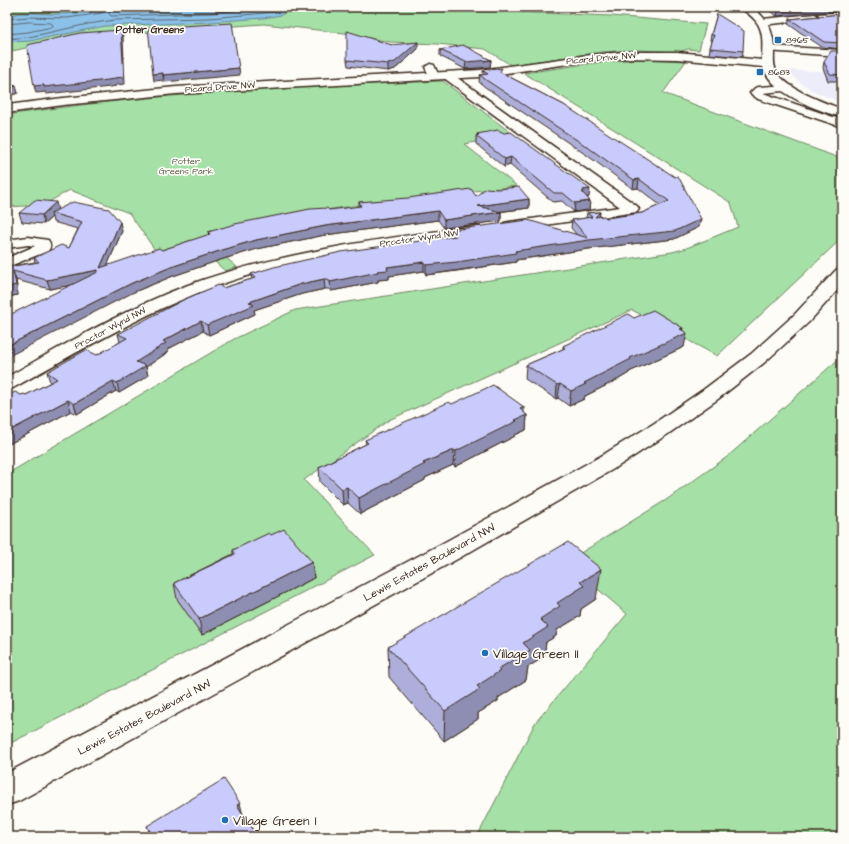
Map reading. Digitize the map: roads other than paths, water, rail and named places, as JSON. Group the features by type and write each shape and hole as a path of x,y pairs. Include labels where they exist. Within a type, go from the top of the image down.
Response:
{"street":[{"path":"746,7 762,22 767,30 769,38 768,64 771,72 788,88 809,100 842,113"},
{"path":"762,22 821,17"},
{"path":"768,49 842,53"},
{"name":"Picard Drive NW","path":"7,109 105,96 224,86 438,73 491,72 586,58 625,55 676,56 768,64"},
{"name":"Proctor Wynd NW","path":"7,384 157,304 216,280 261,266 308,255 360,246 632,209 438,73"},
{"path":"788,88 760,90 755,93 762,97 842,124"},
{"path":"7,244 28,241 43,243 43,248 7,263"},
{"name":"Lewis Estates Boulevard NW","path":"7,790 322,621 593,471 712,395 791,330 833,291 842,274"}],"water":[{"path":"108,7 278,7 285,13 263,18 210,22 105,26 30,41 7,42 7,16 24,13 78,13"}],"place":[{"name":"8965","path":"778,40"},
{"name":"8683","path":"760,72"},
{"name":"Village Green II","path":"485,653"},
{"name":"Village Green I","path":"225,820"}],"district":[{"name":"Potter Greens","path":"150,29"}],"park label":[{"name":"Potter Greens Park","path":"186,166"}]}
